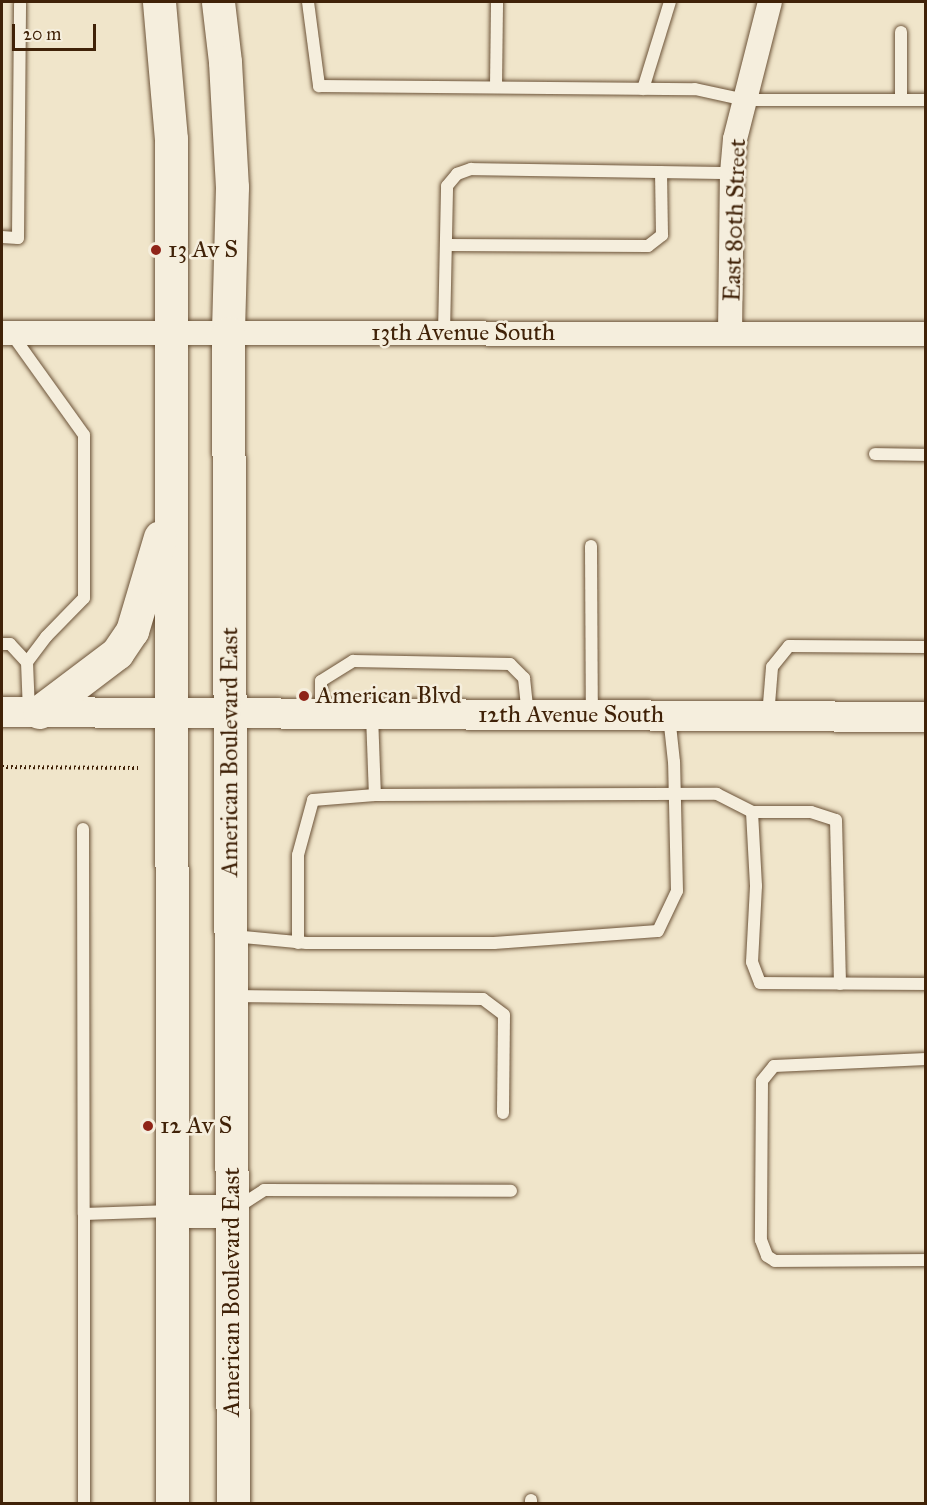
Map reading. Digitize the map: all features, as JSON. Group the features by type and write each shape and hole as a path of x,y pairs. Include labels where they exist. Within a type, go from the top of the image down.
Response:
{"main road":[{"path":"159,2 171,139 172,1503"},
{"name":"American Boulevard East","path":"218,2 225,62 232,187 228,333 233,1503"},
{"path":"23,712 117,653 132,631 172,494"},
{"path":"172,1211 231,1211"}],"street":[{"name":"East 80th Street","path":"730,334 732,173 735,139 770,2"},
{"name":"13th Avenue South","path":"6,333 926,334"},
{"name":"12th Avenue South","path":"23,712 926,717"}],"lane":[{"path":"308,2 319,86 695,89 745,100 926,100"},
{"path":"496,2 496,87"},
{"path":"643,89 669,2"},
{"path":"2,237 18,238 20,4"},
{"path":"901,32 901,100"},
{"path":"444,333 447,186 457,174 471,169 732,173"},
{"path":"446,245 648,246 662,235 661,172"},
{"path":"6,333 84,435 84,598 46,637 27,662 23,712"},
{"path":"875,454 926,455"},
{"path":"591,546 592,715"},
{"path":"2,644 10,644 27,662"},
{"path":"768,716 772,666 789,646 926,646"},
{"path":"321,713 321,681 353,661 510,664 524,678 528,714"},
{"path":"372,714 375,795"},
{"path":"230,935 298,943 494,943 658,931 677,891 675,795 669,715"},
{"path":"298,943 298,855 312,800 375,795 717,794 752,812 811,812 836,820 840,984"},
{"path":"752,812 756,886 752,962 760,983 926,984"},
{"path":"83,829 84,1503"},
{"path":"230,996 483,999 504,1015 503,1113"},
{"path":"926,1059 774,1066 762,1081 761,1240 767,1256 775,1261 926,1260"},
{"path":"231,1211 264,1190 511,1191"},
{"path":"84,1214 172,1211"}],"path":[{"path":"2,767 138,768"}],"place":[{"name":"13 Av S","path":"156,250"},
{"name":"American Blvd","path":"304,696"},
{"name":"12 Av S","path":"148,1126"}]}
